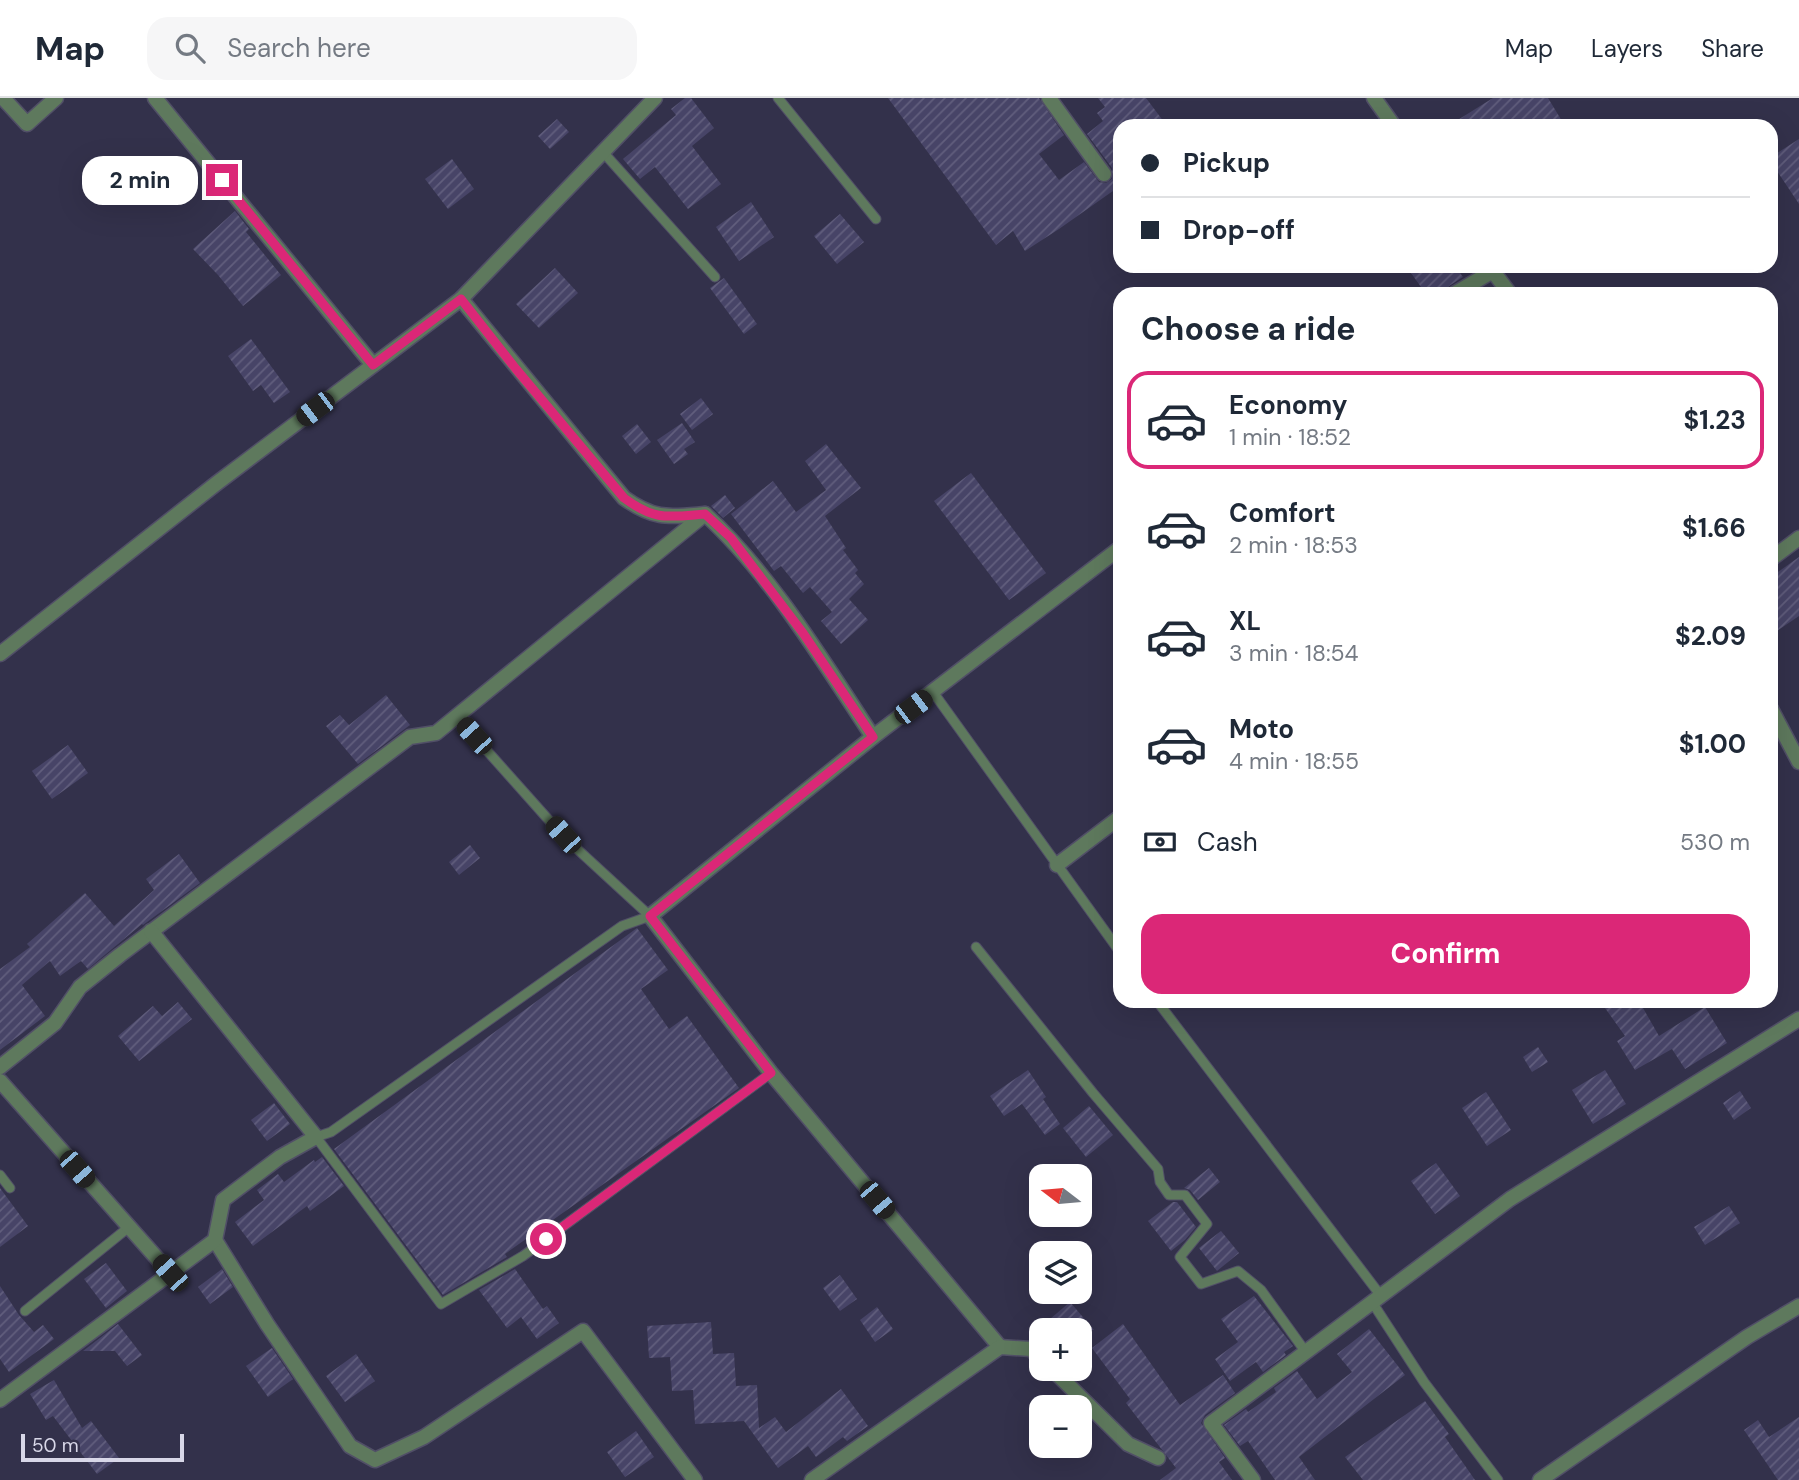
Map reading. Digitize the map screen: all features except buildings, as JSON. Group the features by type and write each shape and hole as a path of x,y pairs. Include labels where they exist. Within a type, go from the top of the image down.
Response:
{"street":[{"path":"3,98 27,124 56,98"},
{"path":"155,98 373,365"},
{"path":"0,654 217,483 461,299 655,98"},
{"path":"1049,98 1104,174"},
{"path":"1374,98 1389,119"},
{"path":"1464,287 1485,273"},
{"path":"1494,273 1505,287"},
{"path":"461,299 624,498 644,512 670,517 705,514 731,538 803,633 873,737"},
{"path":"0,1067 55,1023 80,987 151,931 410,737 436,733 705,514"},
{"path":"1778,554 1799,538"},
{"path":"1000,1347 771,1073 650,916 873,737 1113,553"},
{"path":"1778,722 1799,762"},
{"path":"1057,865 1113,822"},
{"path":"151,931 316,1137 280,1157 223,1200 215,1240 267,1324 350,1446 375,1460 424,1437 583,1331 695,1480"},
{"path":"1252,1480 1211,1423 1510,1199 1799,1019"},
{"path":"0,1081 170,1273"},
{"path":"0,1400 215,1240"},
{"path":"1540,1480 1747,1337 1799,1306"},
{"path":"812,1480 1000,1347 1029,1349"},
{"path":"1064,1381 1128,1444 1158,1458"}],"lane":[{"path":"778,98 877,219"},
{"path":"603,152 715,277"},
{"path":"933,692 1113,942"},
{"path":"457,717 563,835 650,916 622,926 331,1132 316,1137 441,1304 523,1256 771,1073"},
{"path":"976,947 1158,1169 1160,1182 1169,1195 1185,1195 1208,1224 1180,1257 1200,1284 1238,1270 1261,1290 1305,1351"},
{"path":"1162,1008 1376,1299 1424,1382 1498,1480"},
{"path":"0,1175 10,1188"},
{"path":"25,1311 129,1227"}],"route":[{"path":"222,180 373,365 461,299 624,498 644,512 670,517 705,514 731,538 803,633 873,737 650,916 771,1073 546,1239"}]}
